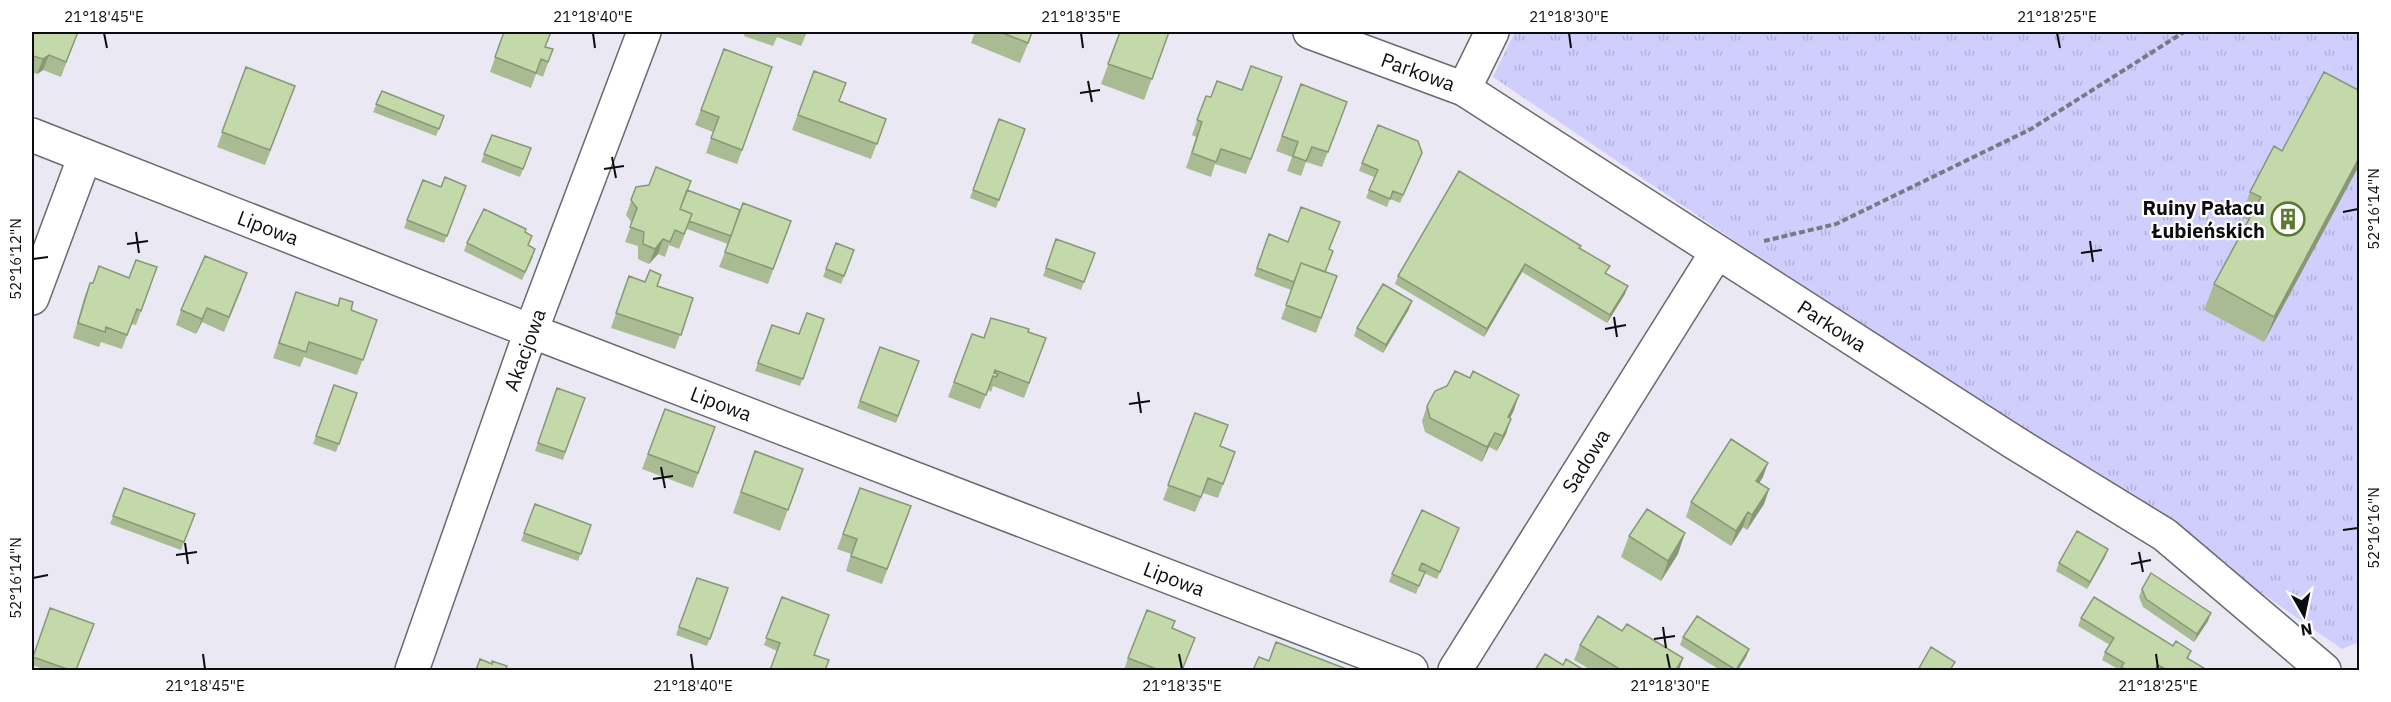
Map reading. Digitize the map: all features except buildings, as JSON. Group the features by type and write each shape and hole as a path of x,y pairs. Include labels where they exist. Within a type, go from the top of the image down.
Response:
{"street":[{"name":"Akacjowa","path":"412,670 531,331 644,32"},
{"name":"Parkowa","path":"1310,32 1464,89 2012,441 2165,535 2324,670"},
{"path":"1464,89 1492,32"},
{"name":"Lipowa","path":"32,135 531,331 1411,670"},
{"path":"32,298 85,156"},
{"name":"Sadowa","path":"1455,670 1717,252"}],"path":[{"path":"1717,252 1836,224 2031,129 2184,32"}],"green space":[{"path":"1515,32 2359,32 2359,642 2342,649 2038,438 1772,266 1493,77"}],"place":[{"name":"Ruiny Pałacu Łubieńskich","path":"2288,219"}]}
